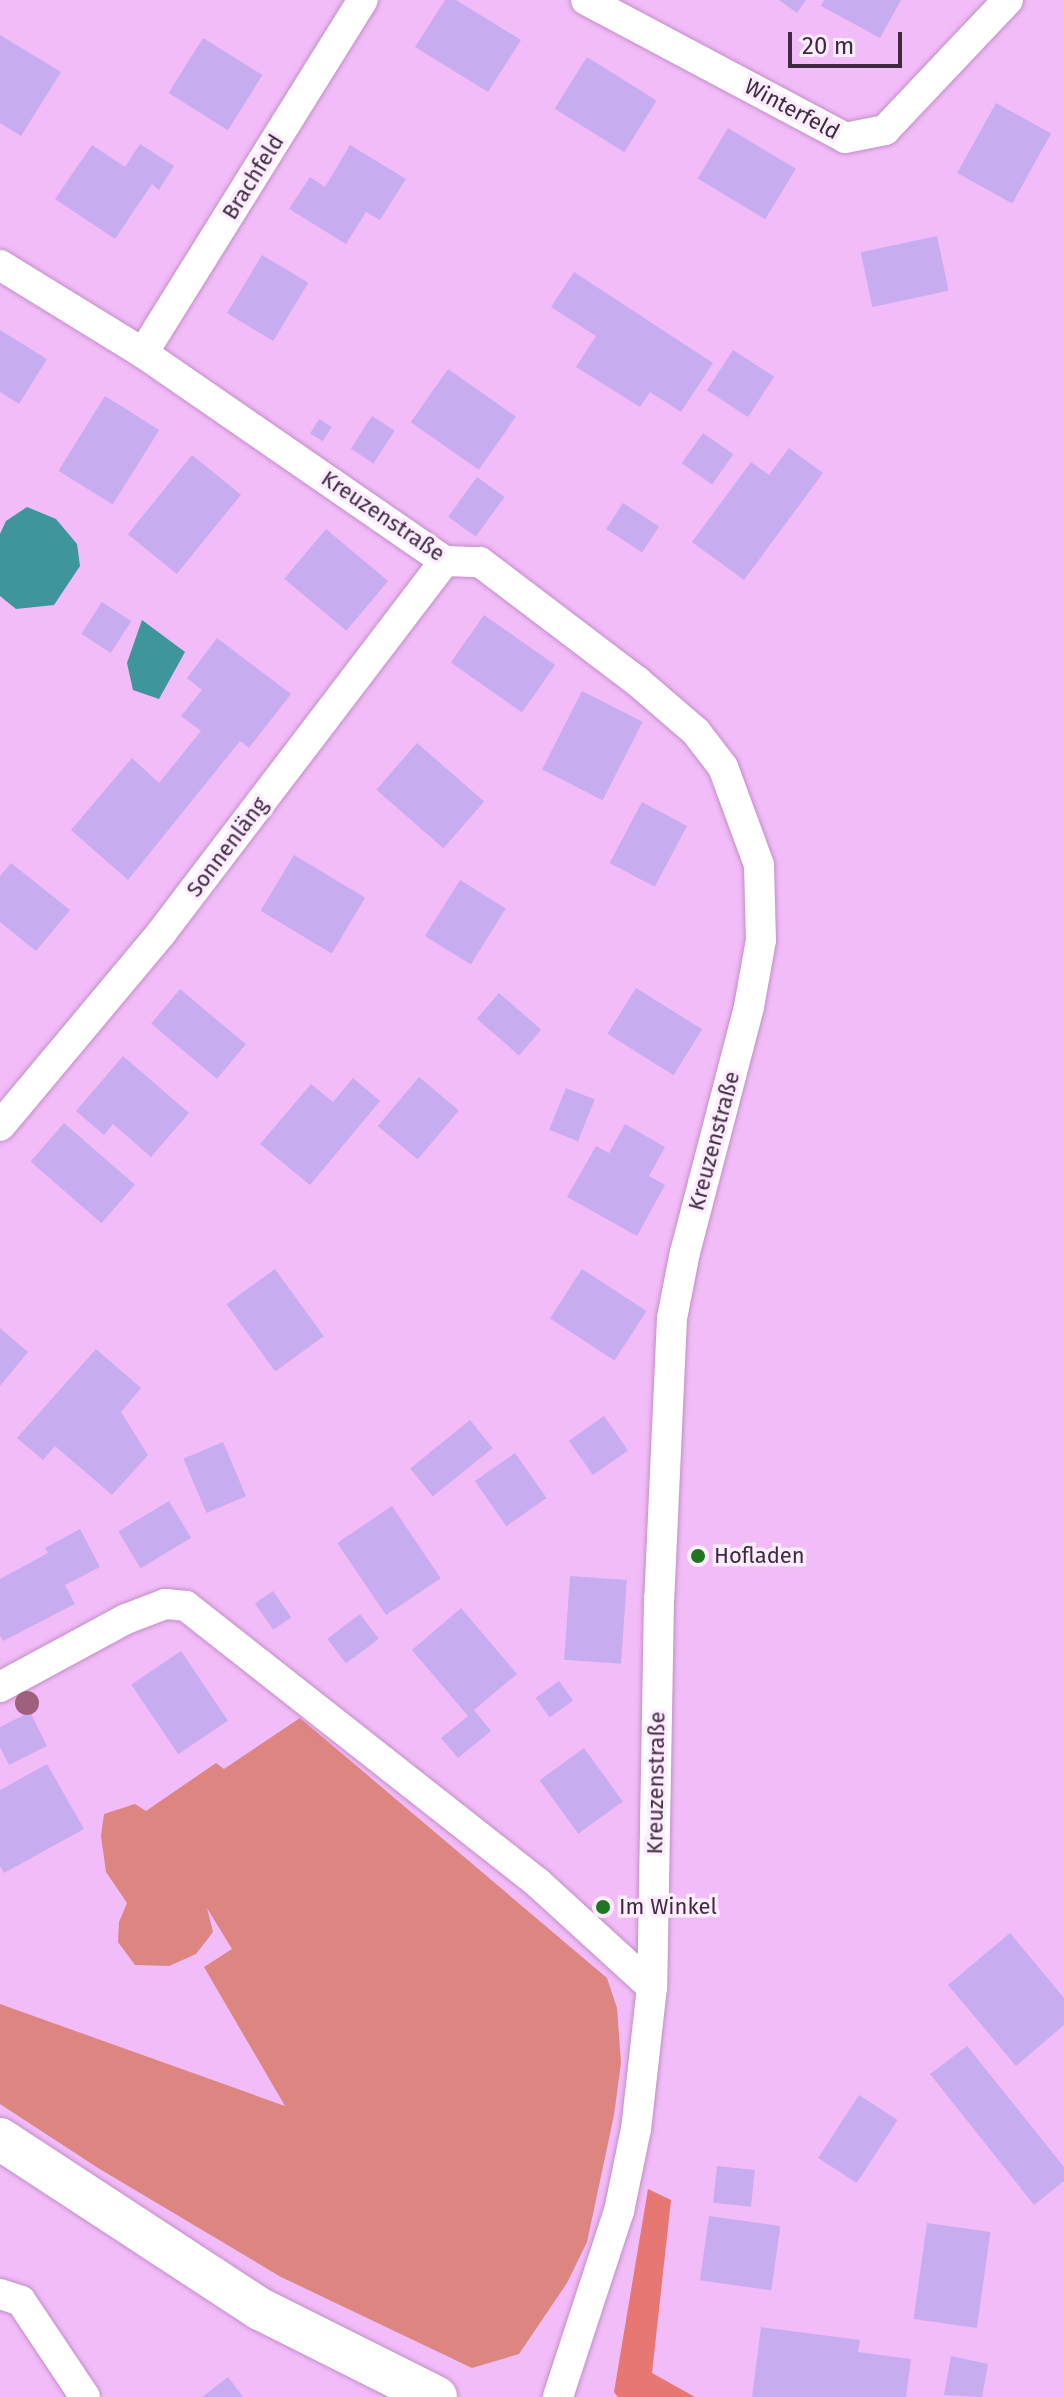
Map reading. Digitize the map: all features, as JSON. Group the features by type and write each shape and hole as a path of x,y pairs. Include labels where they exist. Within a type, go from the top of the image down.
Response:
{"main road":[{"path":"0,2139 260,2309 436,2397"}],"street":[{"name":"Brachfeld","path":"143,353 363,0"},
{"name":"Winterfeld","path":"586,0 845,138 885,130 1008,0"},
{"name":"Kreuzenstraße","path":"0,265 143,353 445,561 480,562 637,681 696,732 723,767 759,865 761,940 749,1007 685,1252 672,1318 659,1599 652,1987 636,2129 619,2211 558,2397"},
{"name":"Sonnenläng","path":"0,1126 162,932 445,561"},
{"path":"0,1687 126,1619 165,1604 186,1606 538,1883 652,1987"},
{"path":"0,2294 21,2301 85,2397"}],"shaded area":[{"path":"27,507 56,519 77,544 80,566 54,605 16,609 0,596 0,534 6,521"},
{"path":"142,620 185,652 159,699 133,690 127,663"},
{"path":"300,1718 607,1978 617,2008 621,2063 614,2115 587,2242 567,2283 519,2354 472,2368 281,2277 98,2168 0,2104 0,2004 285,2106 204,1967 232,1949 207,1908 213,1932 196,1954 169,1966 135,1965 118,1942 119,1922 127,1903 106,1872 101,1836 104,1814 135,1804 146,1811 216,1763 224,1769"},
{"path":"648,2189 671,2200 652,2373 695,2397 618,2397 614,2392"}],"building":[{"path":"445,0 456,0 521,40 488,92 415,47"},
{"path":"779,0 806,0 797,13"},
{"path":"824,0 901,0 880,38 821,6"},
{"path":"0,35 61,72 21,136 0,123"},
{"path":"203,38 262,75 228,130 169,93"},
{"path":"587,57 657,100 624,152 555,109"},
{"path":"996,103 1051,134 1012,204 957,173"},
{"path":"728,128 796,169 765,219 698,179"},
{"path":"140,144 174,166 159,190 152,184 115,239 55,199 92,145 125,167"},
{"path":"350,145 406,179 380,220 366,212 346,244 289,209 310,177 325,187"},
{"path":"937,236 949,291 872,307 861,252"},
{"path":"262,255 308,283 273,341 227,313"},
{"path":"574,272 713,363 681,412 650,392 640,407 576,367 596,336 551,307"},
{"path":"0,330 47,359 19,404 0,392"},
{"path":"733,350 774,377 748,417 707,390"},
{"path":"448,369 516,417 479,470 411,422"},
{"path":"105,396 159,430 113,505 58,471"},
{"path":"372,416 395,431 373,463 351,449"},
{"path":"319,419 332,427 323,441 310,433"},
{"path":"703,433 733,454 712,485 682,463"},
{"path":"789,448 823,473 744,580 692,542 751,462 769,475"},
{"path":"192,455 241,495 177,574 128,534"},
{"path":"477,477 505,497 476,537 448,517"},
{"path":"623,503 659,526 642,552 606,529"},
{"path":"326,529 388,581 346,631 284,579"},
{"path":"102,602 131,621 111,653 81,634"},
{"path":"484,615 555,665 522,712 451,663"},
{"path":"217,638 291,694 249,748 240,741 128,880 71,830 132,758 159,783 201,731 181,716 202,690 187,678"},
{"path":"582,691 643,722 603,800 542,769"},
{"path":"417,743 484,801 443,848 376,790"},
{"path":"642,802 687,826 655,887 610,863"},
{"path":"294,855 365,898 332,953 261,911"},
{"path":"11,863 70,910 36,951 0,922 0,876"},
{"path":"460,880 506,909 471,965 425,936"},
{"path":"636,988 702,1029 674,1075 607,1034"},
{"path":"180,989 246,1044 217,1079 151,1023"},
{"path":"499,993 541,1030 519,1055 477,1019"},
{"path":"123,1056 189,1113 151,1157 113,1124 104,1135 76,1111"},
{"path":"419,1077 459,1110 418,1159 378,1126"},
{"path":"353,1078 380,1101 310,1185 260,1144 311,1084 333,1102"},
{"path":"566,1088 595,1100 578,1141 549,1130"},
{"path":"64,1123 135,1185 101,1223 31,1161"},
{"path":"625,1124 665,1147 649,1176 665,1185 637,1236 567,1197 596,1146 609,1153"},
{"path":"275,1269 324,1336 275,1371 226,1304"},
{"path":"582,1269 647,1311 614,1360 550,1318"},
{"path":"0,1328 28,1352 0,1386"},
{"path":"96,1349 141,1388 121,1412 148,1455 112,1495 55,1446 43,1460 17,1438"},
{"path":"604,1416 628,1450 593,1475 569,1441"},
{"path":"470,1420 493,1448 433,1496 410,1468"},
{"path":"223,1442 246,1496 206,1513 183,1459"},
{"path":"515,1453 547,1498 506,1526 475,1481"},
{"path":"169,1501 191,1538 141,1568 118,1531"},
{"path":"392,1506 441,1578 386,1615 337,1543"},
{"path":"80,1529 100,1567 65,1585 75,1604 3,1641 0,1635 0,1579 48,1553 45,1548"},
{"name":"Hofladen","path":"692,1546 708,1551 704,1565 688,1560"},
{"path":"570,1576 627,1580 621,1664 564,1660"},
{"path":"273,1591 291,1617 273,1630 255,1604"},
{"path":"461,1608 517,1674 474,1710 491,1731 458,1758 441,1738 468,1716 412,1650"},
{"path":"360,1614 379,1639 346,1663 327,1639"},
{"path":"181,1651 228,1721 178,1754 131,1685"},
{"path":"559,1681 573,1700 550,1717 536,1698"},
{"path":"30,1712 47,1746 9,1765 0,1747 0,1727"},
{"path":"584,1748 623,1801 578,1834 540,1780"},
{"path":"47,1764 84,1829 4,1873 0,1866 0,1790"},
{"path":"1010,1933 1064,1998 1064,2025 1016,2066 948,1985"},
{"path":"967,2046 1064,2167 1064,2181 1034,2205 930,2074"},
{"path":"859,2095 898,2120 857,2183 818,2158"},
{"path":"717,2166 755,2170 751,2207 713,2203"},
{"path":"709,2216 780,2226 771,2290 700,2280"},
{"path":"927,2223 990,2232 977,2328 914,2319"},
{"path":"761,2327 860,2340 858,2352 911,2359 906,2397 752,2397"},
{"path":"951,2356 988,2364 982,2397 944,2395"},
{"path":"228,2377 243,2397 202,2397"}],"place":[{"name":"Hofladen","path":"698,1556"},
{"name":"Im Winkel","path":"603,1907"}]}
